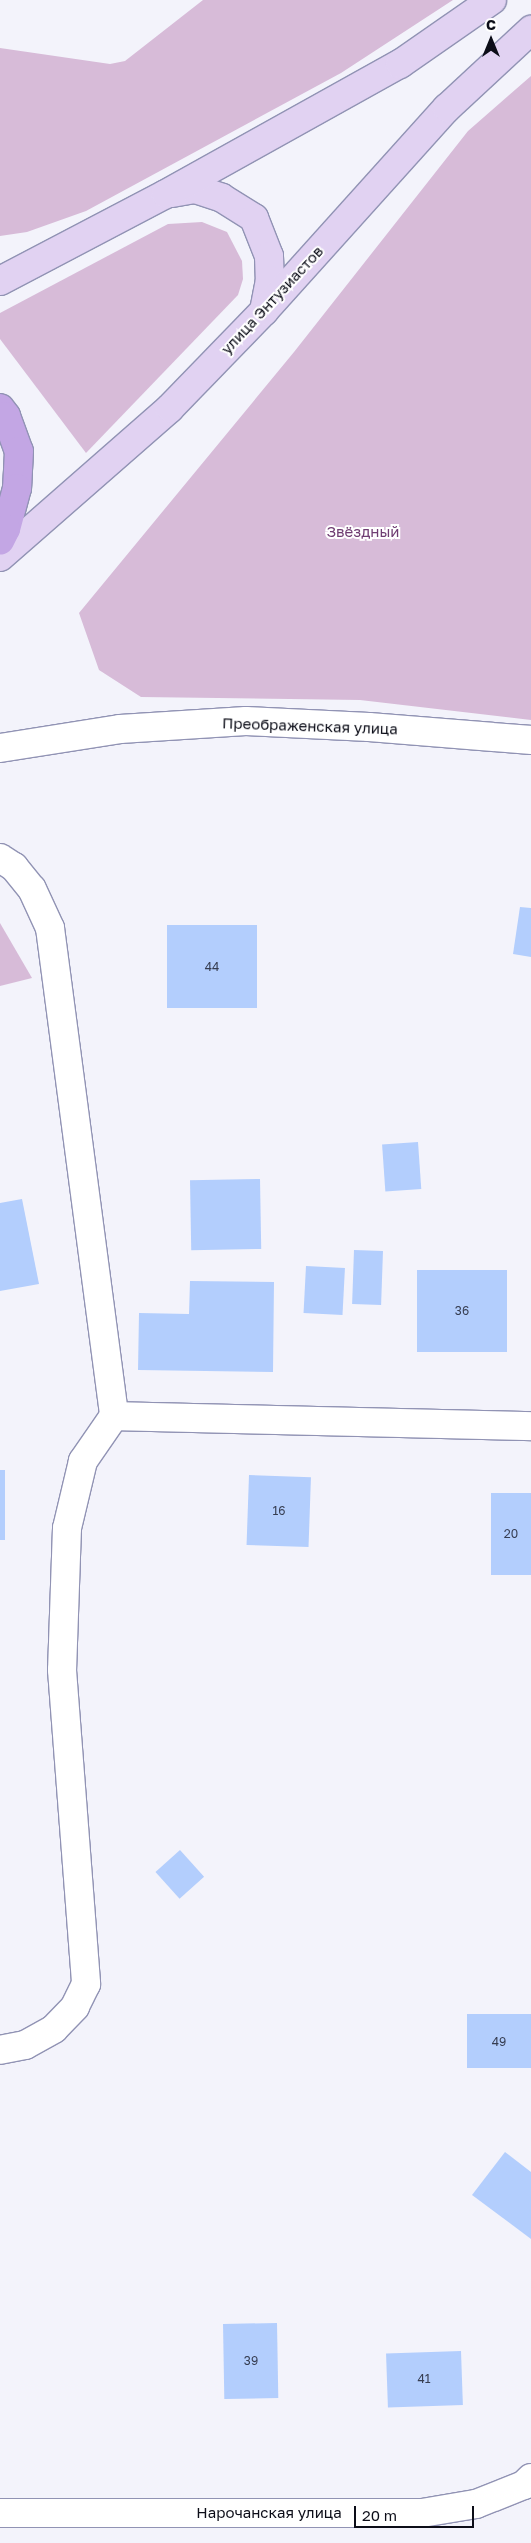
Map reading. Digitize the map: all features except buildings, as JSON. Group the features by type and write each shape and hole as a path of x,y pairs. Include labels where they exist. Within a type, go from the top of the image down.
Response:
{"main road":[{"path":"0,281 166,194 400,64 492,0"},
{"name":"улица Энтузиастов","path":"0,557 170,408 264,311 446,108 531,30"},
{"path":"166,194 195,189 222,198 254,218 269,256 270,280 264,311"},
{"path":"0,408 6,416 19,451 17,488 6,529 0,541"}],"street":[{"name":"Преображенская улица","path":"0,748 120,729 246,721 369,726 531,740"},
{"path":"0,858 14,866 32,889 50,928 114,1416 83,1460 67,1528 62,1670 86,1984 75,2007 54,2029 25,2045 0,2050"},
{"path":"114,1416 531,1426"},
{"name":"Нарочанская улица","path":"0,2513 422,2513 476,2504 524,2485 531,2478"}],"green space":[{"path":"203,0 453,0 341,73 86,211 27,232 0,236 0,48 110,64 125,61"},
{"name":"Звёздный","path":"531,76 531,720 360,700 141,697 99,670 79,613 294,352 468,131"},
{"path":"202,222 227,232 242,261 243,279 238,295 86,453 0,339 0,313 168,224"},
{"path":"0,923 32,978 0,986"}]}
